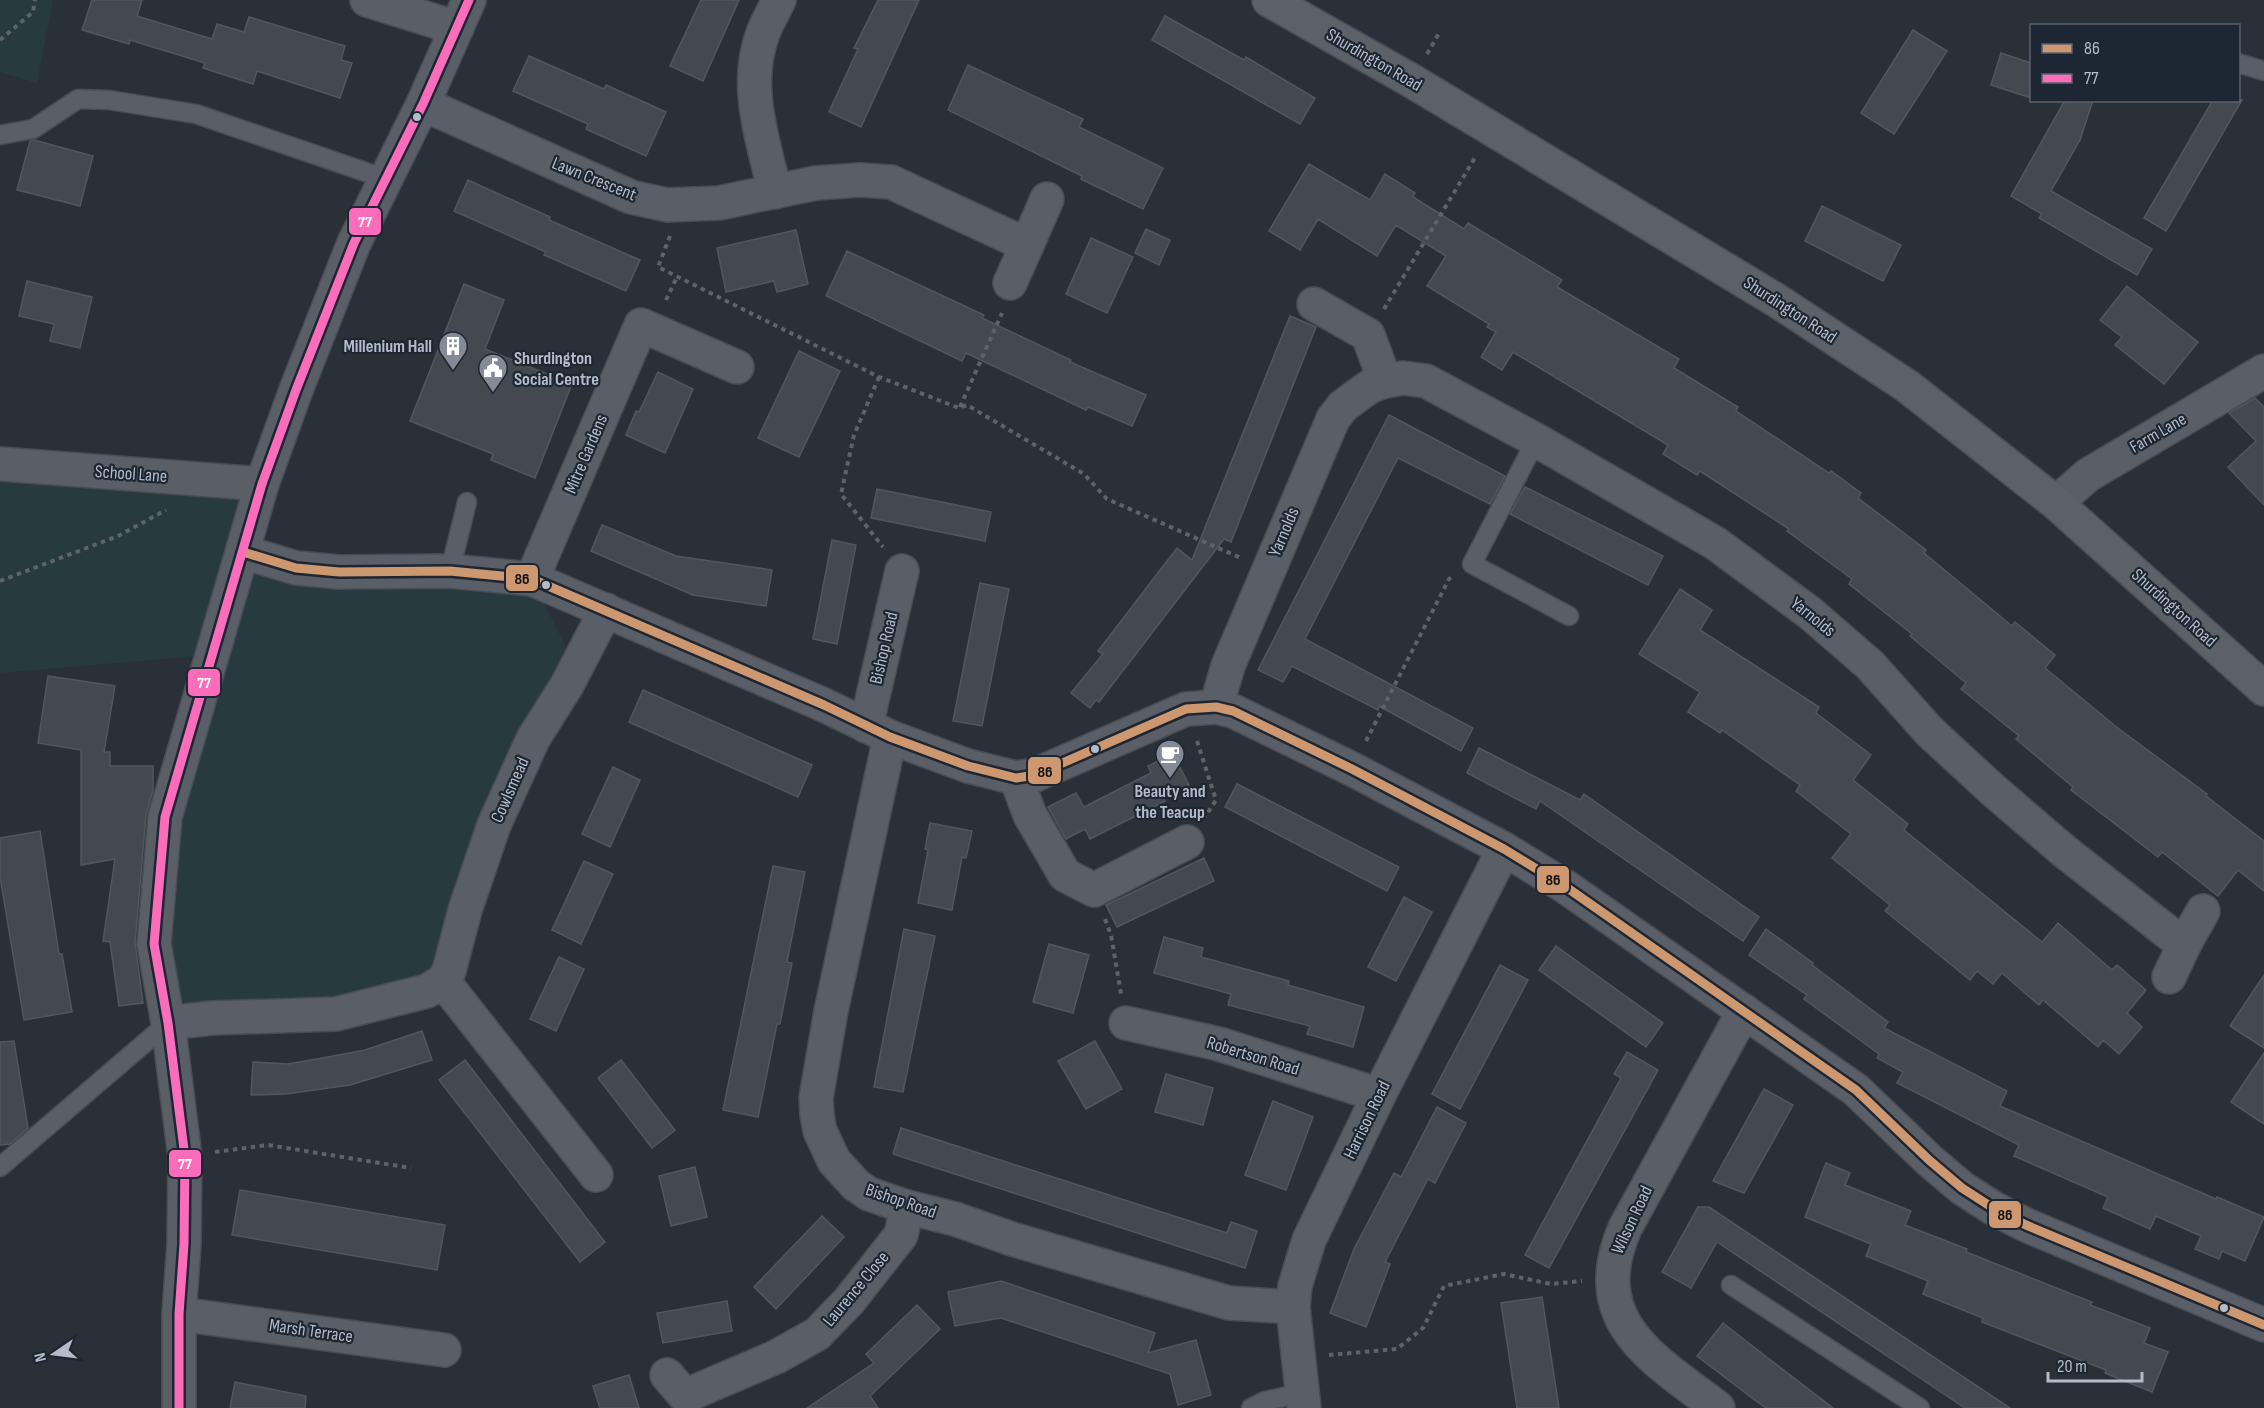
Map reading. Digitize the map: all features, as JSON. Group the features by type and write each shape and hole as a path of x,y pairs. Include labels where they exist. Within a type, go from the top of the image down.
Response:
{"main road":[{"name":"Shurdington Road","path":"1269,0 1412,81 1776,300 1907,386 2056,502 2264,688"}],"street":[{"path":"179,1408 179,1314 184,1244 185,1157 168,1023 154,944 165,817 210,655 262,484 296,390 354,243 423,104 463,14 367,0"},
{"path":"775,192 756,110 754,75 763,32 779,0"},
{"name":"Lawn Crescent","path":"423,104 631,196 668,205 719,203 838,182 860,180 891,182 1027,245"},
{"path":"1010,283 1047,199"},
{"path":"1314,304 1368,335 1385,381"},
{"name":"Mitre Gardens","path":"531,579 641,325 737,367"},
{"name":"Farm Lane","path":"2056,502 2088,475 2264,371"},
{"name":"Yarnolds","path":"1186,712 1228,666 1333,419 1356,395 1385,381 1403,378 1426,381 1536,440 1715,543 1810,613 1870,665 1930,732 1993,789 2064,851 2184,945"},
{"name":"School Lane","path":"0,464 262,484"},
{"path":"243,552 296,568 339,572 450,571 531,579 824,705 878,731 968,766 1017,778 1035,775 1186,712 1233,711 1352,769 1504,849 1566,887 1856,1090 1937,1167 1962,1188 1993,1208 2046,1234 2264,1325"},
{"name":"Bishop Road","path":"902,571 816,1107 820,1131 826,1147 844,1174 869,1194 1229,1303 1293,1307"},
{"name":"Cowlsmead","path":"443,981 449,971 465,910 494,825 533,739 567,685 606,610"},
{"path":"1017,778 1030,815 1065,875 1094,890 1187,842"},
{"name":"Harrison Road","path":"1303,1400 1293,1307 1295,1286 1309,1240 1379,1095 1504,849"},
{"path":"2169,977 2203,911"},
{"path":"168,1023 212,1018 336,1014 427,991 443,981 596,1175"},
{"name":"Wilson Road","path":"1718,1408 1657,1362 1636,1341 1620,1316 1614,1297 1612,1278 1618,1244 1624,1228 1743,1011"},
{"name":"Robertson Road","path":"1126,1023 1219,1044 1379,1095"},
{"name":"Laurence Close","path":"678,1393 776,1357 818,1334 849,1302 901,1235 907,1207"},
{"name":"Marsh Terrace","path":"179,1314 444,1350"}],"lane":[{"path":"2240,64 2264,71"},
{"path":"0,135 33,129 78,99 109,100 196,114 386,179"},
{"path":"1536,440 1472,564 1569,616"},
{"path":"450,571 468,502"},
{"path":"0,1167 168,1023"},
{"path":"1731,1285 1920,1408"},
{"path":"1251,1408 1265,1401 1303,1400"}],"path":[{"path":"0,40 33,12 35,0"},
{"path":"1368,335 1492,129"},
{"path":"668,205 670,237 658,267 879,377 959,408 967,405 1084,474 1107,499 1268,570"},
{"path":"959,408 1004,309 1010,283"},
{"path":"879,377 854,435 841,494 902,571"},
{"path":"0,581 118,536 176,504 198,479"},
{"path":"1352,769 1449,579 1472,564"},
{"path":"1186,712 1216,801 1187,842"},
{"path":"1094,890 1111,935 1126,1023"},
{"path":"185,1157 268,1145 411,1168"},
{"path":"1298,1358 1397,1349 1423,1328 1444,1286 1504,1274 1551,1284 1612,1278"}],"green space":[{"path":"0,0 53,0 37,83 0,72"},
{"path":"0,464 262,484 242,551 532,579 565,645 567,685 452,961 417,993 168,1023 154,944 210,655 0,673"}],"building":[{"path":"92,0 142,0 137,16 212,39 217,24 244,32 249,17 345,46 341,60 352,63 340,98 257,71 253,84 203,68 205,63 130,40 129,44 82,30"},
{"path":"701,0 739,0 703,81 670,66"},
{"path":"878,0 919,0 861,127 829,112 858,49 854,48"},
{"path":"1165,16 1244,60 1246,57 1315,98 1300,124 1152,40"},
{"path":"1913,30 1947,51 1894,134 1861,113"},
{"path":"2001,53 2030,63 2030,98 1991,85"},
{"path":"529,56 604,89 606,85 666,112 646,156 586,129 588,124 513,91"},
{"path":"968,65 1083,119 1079,127 1163,168 1143,209 1081,179 1082,176 948,110"},
{"path":"2242,100 2166,231 2144,218 2212,102 2240,102"},
{"path":"2064,102 2092,102 2080,140 2051,191 2152,249 2137,275 2039,218 2042,214 2011,196"},
{"path":"34,140 93,156 80,206 17,190 30,141"},
{"path":"1309,164 1370,200 1385,174 1415,193 1413,197 1464,229 1468,223 1562,280 1557,287 1679,359 1674,368 1738,407 1736,411 1829,473 1831,471 1861,493 1858,498 1926,550 1924,553 2012,626 2015,622 2055,655 2045,668 2119,729 2207,794 2206,796 2264,841 2264,891 2238,870 2218,896 2162,852 2158,857 2071,790 2073,787 2016,739 2019,736 1961,689 1966,683 1910,636 1912,634 1849,584 1852,579 1787,531 1789,529 1700,471 1697,475 1663,454 1668,445 1513,352 1502,370 1481,357 1496,332 1487,327 1489,324 1427,286 1446,256 1396,225 1377,256 1318,219 1300,250 1269,231"},
{"path":"468,180 550,217 549,220 640,260 626,291 544,255 546,252 454,211"},
{"path":"1822,206 1901,245 1883,281 1805,241"},
{"path":"1146,229 1170,240 1159,265 1135,253"},
{"path":"796,230 808,284 777,292 774,281 726,292 717,248"},
{"path":"1091,238 1133,257 1107,313 1066,294"},
{"path":"847,251 984,315 982,318 1071,360 1070,362 1146,395 1132,426 1088,407 1086,410 966,353 962,361 826,296"},
{"path":"27,281 92,297 80,348 50,341 54,324 19,316"},
{"path":"464,284 504,300 485,349 572,384 535,478 491,460 493,454 410,421"},
{"path":"2127,286 2198,342 2164,384 2115,345 2122,337 2100,320"},
{"path":"1290,316 1316,327 1231,542 1224,539 1099,702 1096,700 1090,708 1071,693 1103,654 1098,651 1177,548 1192,560"},
{"path":"799,351 840,371 799,457 758,438"},
{"path":"658,372 693,389 665,453 626,435 636,411 639,412"},
{"path":"2255,398 2264,407 2264,505 2228,467 2256,441 2229,413"},
{"path":"1389,415 1505,476 1490,504 1398,458 1305,639 1473,728 1461,751 1379,706 1378,710 1292,666 1283,682 1258,670"},
{"path":"1525,487 1663,556 1648,585 1510,514"},
{"path":"877,489 991,512 985,541 871,518"},
{"path":"602,525 676,556 772,570 766,606 693,595 591,551"},
{"path":"832,540 856,545 837,644 813,639"},
{"path":"980,583 1009,589 982,726 953,721"},
{"path":"1680,589 1712,610 1700,630 1819,707 1816,713 1871,755 1853,780 1908,824 1904,830 2042,942 2058,923 2112,970 2117,965 2146,990 2127,1013 2142,1027 2119,1054 2103,1040 2098,1047 2043,1000 2039,1005 2002,973 1993,984 1977,971 1970,980 1885,911 1890,905 1832,858 1851,834 1796,791 1800,785 1722,730 1720,733 1688,712 1700,692 1639,654"},
{"path":"48,676 115,686 104,752 110,752 110,766 153,766 153,790 146,815 135,943 143,1003 119,1006 110,942 103,941 115,859 81,865 81,750 38,743"},
{"path":"643,690 812,765 798,797 629,722"},
{"path":"1479,748 1580,800 1584,794 1759,917 1743,941 1540,801 1536,809 1467,773"},
{"path":"1173,754 1189,785 1164,798 1165,801 1090,839 1085,829 1066,839 1048,807 1076,793 1084,807 1151,773 1148,766"},
{"path":"613,767 640,780 610,847 582,834"},
{"path":"1237,784 1399,867 1387,891 1225,807"},
{"path":"930,823 972,831 966,858 962,857 952,910 918,903 928,850 925,849"},
{"path":"40,831 59,954 62,954 72,1012 24,1020 0,877 0,838"},
{"path":"1204,858 1214,881 1117,927 1106,905"},
{"path":"584,861 613,874 581,944 552,930"},
{"path":"773,866 805,872 787,962 792,963 758,1117 723,1110"},
{"path":"1404,897 1432,912 1396,981 1368,967"},
{"path":"904,929 935,936 903,1092 874,1087"},
{"path":"1766,929 1888,1022 1884,1028 2007,1091 2000,1106 2216,1199 2217,1197 2264,1217 2245,1261 2222,1251 2219,1259 2195,1249 2201,1236 2156,1216 2150,1229 2103,1208 2108,1197 2014,1156 2019,1145 1897,1083 1903,1072 1877,1058 1879,1054 1804,999 1807,995 1749,955"},
{"path":"1164,937 1203,948 1201,957 1289,981 1288,985 1364,1007 1353,1047 1307,1034 1310,1026 1228,1005 1231,994 1154,973"},
{"path":"1049,944 1089,955 1073,1013 1033,1002"},
{"path":"1556,946 1663,1023 1646,1047 1539,970"},
{"path":"559,957 584,969 556,1031 530,1019"},
{"path":"1500,965 1528,980 1460,1109 1432,1094"},
{"path":"2264,975 2264,1048 2230,1026"},
{"path":"422,1031 432,1060 350,1085 286,1094 251,1095 253,1062 288,1064 328,1057 365,1050"},
{"path":"14,1041 28,1128 10,1144 0,1145 0,1042"},
{"path":"1095,1041 1122,1089 1086,1109 1058,1061"},
{"path":"1627,1052 1658,1070 1549,1268 1525,1255 1621,1078 1614,1074"},
{"path":"2264,1053 2264,1124 2231,1102"},
{"path":"465,1060 605,1242 580,1262 439,1080"},
{"path":"621,1060 675,1130 652,1148 598,1078"},
{"path":"1166,1074 1213,1088 1203,1125 1155,1112"},
{"path":"1764,1089 1793,1105 1744,1193 1713,1181"},
{"path":"1273,1101 1313,1117 1286,1190 1245,1175"},
{"path":"1437,1107 1466,1123 1435,1183 1428,1179 1385,1262 1390,1264 1366,1327 1330,1313 1354,1249 1394,1173 1401,1177"},
{"path":"901,1128 1227,1233 1231,1222 1257,1231 1245,1268 893,1154"},
{"path":"1826,1163 1850,1173 1845,1185 1911,1211 1905,1225 2092,1302 2090,1305 2150,1328 2144,1343 2168,1352 2152,1392 2105,1373 2106,1370 1982,1322 1983,1318 1923,1294 1928,1281 1866,1256 1871,1244 1805,1217"},
{"path":"695,1167 707,1217 671,1226 659,1176"},
{"path":"240,1190 445,1225 437,1270 232,1235"},
{"path":"1698,1207 1709,1207 2010,1408 1965,1408 1717,1242 1691,1288 1662,1272"},
{"path":"822,1216 844,1237 776,1309 754,1287"},
{"path":"1001,1281 1155,1333 1148,1353 1196,1340 1211,1395 1178,1405 1170,1374 1001,1318 955,1326 948,1292"},
{"path":"1542,1297 1559,1408 1517,1408 1501,1303"},
{"path":"727,1301 732,1331 663,1343 657,1313"},
{"path":"917,1305 940,1329 870,1396 878,1408 807,1408 874,1363 866,1354"},
{"path":"1723,1323 1833,1408 1766,1408 1697,1356"},
{"path":"629,1375 639,1408 600,1408 593,1386"},
{"path":"235,1382 306,1396 305,1408 230,1408"}],"transit line":[{"name":"77","path":"179,1408 179,1314 184,1244 185,1157 168,1023 154,944 165,817 262,484 296,390 354,243 423,104 469,0"},
{"name":"86","path":"243,552 296,568 339,572 450,571 532,579 824,705 890,737 968,766 1016,778 1035,775 1186,709 1216,707 1233,711 1352,769 1504,849 1566,887 1856,1090 1929,1160 1962,1188 1993,1208 2026,1225 2264,1325"}],"place":[{"name":"Millenium Hall","path":"453,372"},
{"name":"Shurdington Social Centre","path":"493,394"},
{"name":"Beauty and the Teacup","path":"1170,780"}]}
